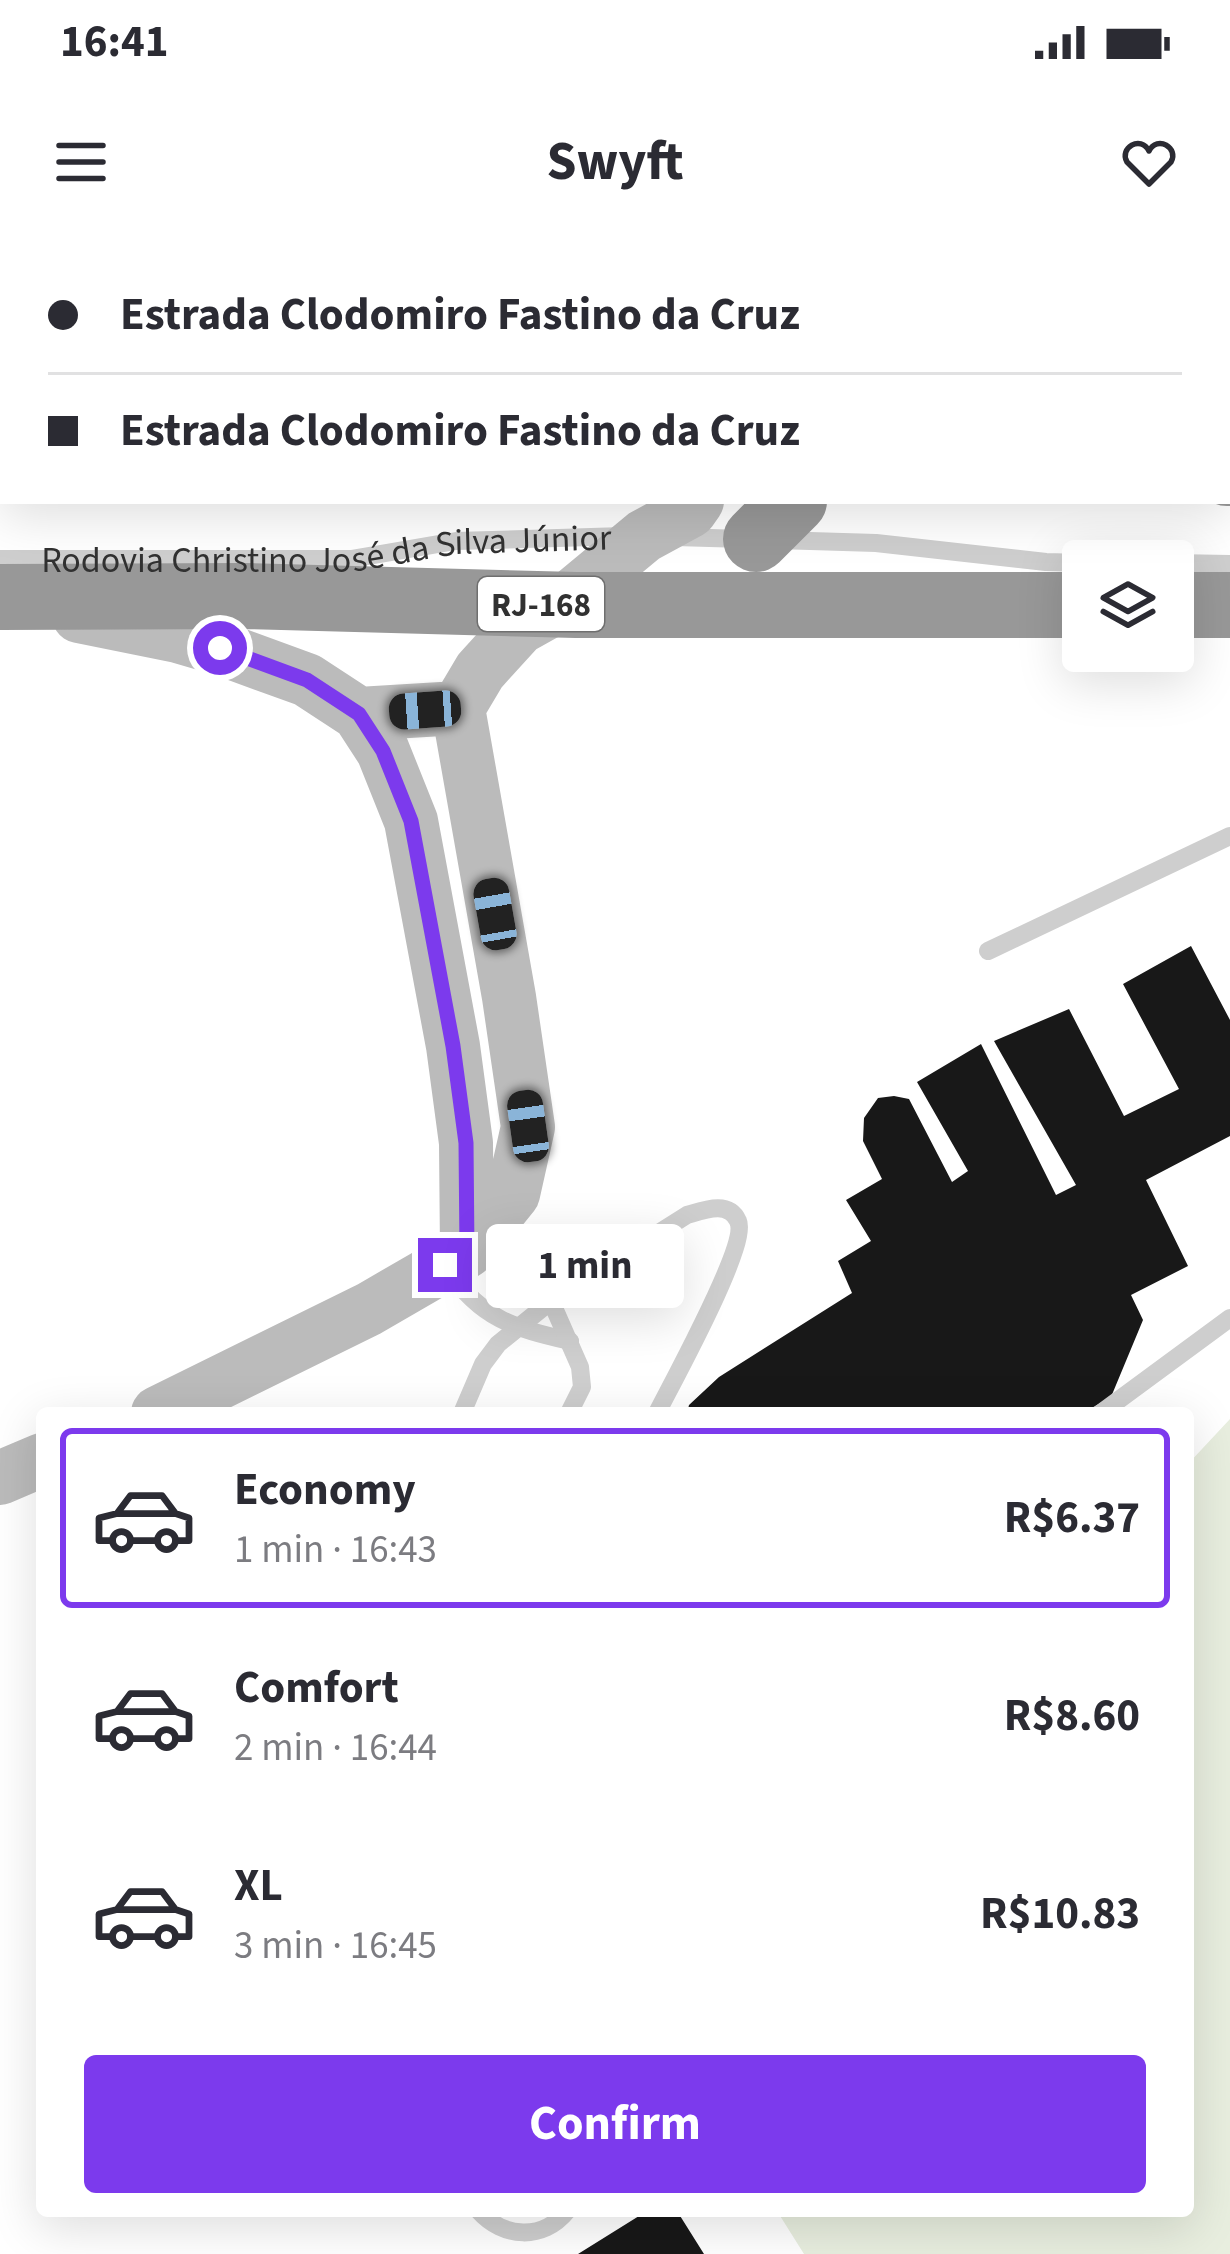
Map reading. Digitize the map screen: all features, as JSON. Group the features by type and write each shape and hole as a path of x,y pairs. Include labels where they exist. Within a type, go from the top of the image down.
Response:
{"highway":[{"name":"Rodovia Christino José da Silva Júnior","path":"0,598 1062,605"},
{"path":"1194,605 1230,605"}],"street":[{"path":"170,1407 369,1309 464,1250 513,1194 528,1126 458,708 480,671 519,628 562,604 644,536 695,504"},
{"path":"0,598 220,648 307,680 359,714 383,751 411,821 464,1124 464,1250"},
{"path":"359,714 458,708"},
{"path":"0,1478 36,1463"}],"lane":[{"name":"Rodovia Christino José da Silva Júnior","path":"0,559 351,559 456,542 644,536 775,520 876,543 1062,562"},
{"path":"1194,563 1230,563"},
{"path":"988,951 1230,836"},
{"path":"464,1407 483,1364 498,1344 551,1301 687,1215 724,1209 741,1224 740,1236 660,1407"},
{"path":"570,1341 517,1329 462,1291 464,1250 523,1280 551,1301 570,1341 580,1367 582,1388 571,1407"},
{"path":"1109,1407 1230,1318"},
{"path":"485,2217 512,2233 547,2228 560,2217"}],"green space":[{"path":"1230,1419 1230,2254 804,2254 781,2217 1194,2217 1194,1458"}],"building":[{"path":"1191,946 1230,1020 1230,1136 1146,1180 1188,1266 1131,1295 1143,1320 1111,1397 1094,1407 688,1407 719,1377 852,1293 838,1261 871,1241 846,1200 882,1179 863,1141 864,1118 878,1098 909,1099 952,1182 968,1171 917,1082 981,1044 1056,1195 1076,1185 994,1041 1069,1009 1124,1116 1179,1089 1123,984"},
{"path":"637,2217 681,2217 704,2254 578,2254"}],"route":[{"path":"220,648 307,680 359,714 383,751 411,821 466,1143 467,1251 445,1265"}]}
